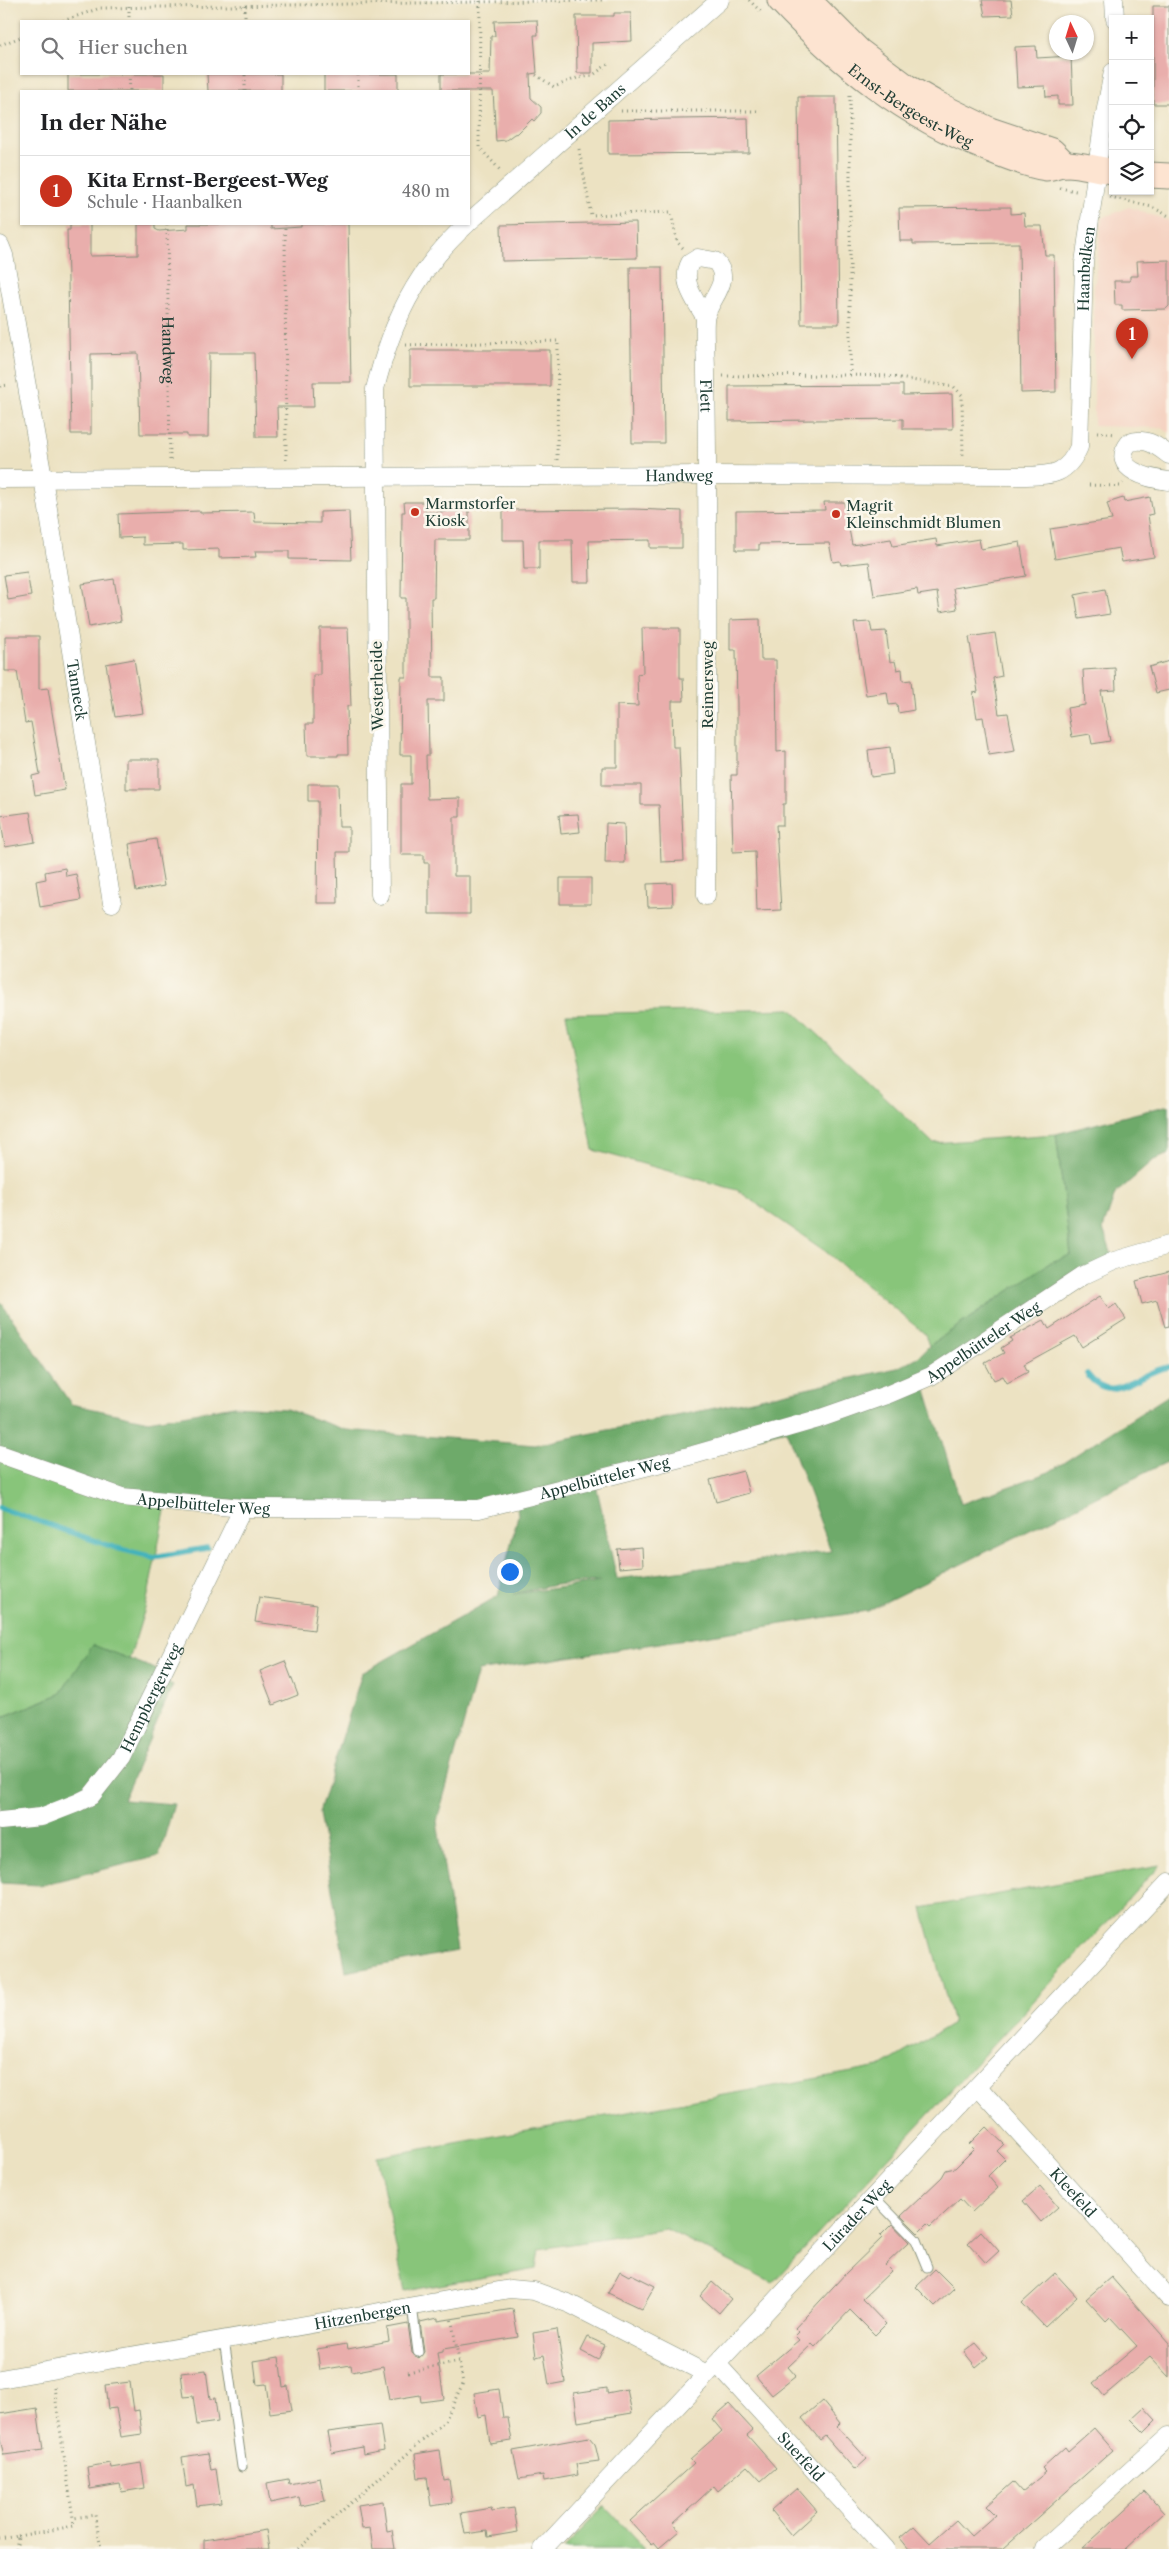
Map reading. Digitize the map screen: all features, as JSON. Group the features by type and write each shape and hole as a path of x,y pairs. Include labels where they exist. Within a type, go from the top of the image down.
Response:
{"street":[{"name":"In de Bans","path":"470,221 574,127 720,0"},
{"name":"Ernst-Bergeest-Weg","path":"780,0 849,67 873,87 926,120 977,145 1025,162 1047,168 1065,164 1105,170"},
{"name":"Ernst-Bergeest-Weg","path":"808,0 859,51 907,87 990,130 1052,151 1065,164"},
{"path":"1114,0 1114,15"},
{"name":"Haanbalken","path":"1069,465 1079,447 1082,293 1105,170 1110,105"},
{"path":"1154,175 1169,176"},
{"name":"In de Bans","path":"375,477 375,389 399,315 424,270 437,253 466,225"},
{"name":"Tanneck","path":"0,245 4,255 43,478 112,904"},
{"name":"Flett","path":"705,317 688,287 687,269 693,260 710,259 715,261 721,270 721,286 705,317 708,474"},
{"path":"1169,455 1149,442 1135,440 1129,443 1124,454 1126,462 1135,474 1169,481"},
{"name":"Handweg","path":"0,479 708,474 1040,475 1055,473 1069,465"},
{"name":"Reimersweg","path":"706,896 708,474"},
{"name":"Westerheide","path":"375,477 380,895"},
{"name":"Appelbütteler Weg","path":"0,1454 122,1497 243,1508 479,1509 693,1455 818,1419 923,1380 1082,1276 1114,1261 1169,1245"},
{"name":"Hempbergerweg","path":"0,1821 41,1817 91,1796 121,1758 243,1508"},
{"name":"Lürader Weg","path":"544,2549 1169,1882"},
{"name":"Kleefeld","path":"978,2087 1169,2298"},
{"name":"Hitzenbergen","path":"0,2379 494,2291 534,2291 589,2312 712,2369"},
{"name":"Suerfeld","path":"712,2369 886,2549"},
{"path":"1047,2548 1169,2436"}],"lane":[{"path":"874,2197 916,2240 927,2267"},
{"path":"412,2306 418,2352"},
{"path":"224,2339 242,2467"}],"path":[{"path":"66,20 100,8 128,6 603,0"},
{"path":"480,1 479,147 512,183"},
{"path":"245,4 245,20"},
{"path":"128,6 129,20"},
{"path":"0,45 20,37"},
{"path":"536,75 554,87 577,78 592,76 608,64"},
{"path":"130,75 130,90"},
{"path":"245,75 245,90"},
{"path":"358,75 358,90"},
{"path":"850,94 850,375"},
{"path":"593,111 759,111"},
{"path":"574,127 591,216 670,212 677,242 693,260"},
{"path":"1107,197 1136,202 1152,207 1169,216"},
{"path":"1136,202 1137,197"},
{"name":"Handweg","path":"167,225 171,478"},
{"path":"285,225 286,477"},
{"path":"388,346 558,341 556,476"},
{"path":"706,377 887,376 954,387 962,395 963,475"},
{"path":"1080,432 1104,432 1122,435 1135,440"},
{"path":"1089,485 1120,486 1135,474"},
{"path":"298,2549 445,2420 463,2383 448,2300"},
{"path":"408,2372 459,2362"},
{"path":"0,2539 74,2526 56,2398"},
{"path":"73,2518 95,2515 101,2549"},
{"path":"16,2549 18,2536"}],"shaded area":[{"path":"1129,207 1169,221 1169,433 1162,428 1094,426 1094,291 1102,218"}],"green space":[{"path":"791,1009 933,1143 1056,1134 1071,1256 1051,1262 929,1346 925,1334 825,1251 737,1190 593,1150 566,1014"},
{"path":"1169,1105 1169,1154 1154,1160 1115,1194 1103,1229 1114,1261 923,1380 961,1504 1049,1472 1169,1395 1169,1461 867,1611 478,1671 437,1821 457,1951 346,1972 319,1813 362,1673 498,1596 518,1515 516,1500 479,1509 122,1497 0,1454 0,1301 71,1404 148,1421 234,1406 286,1409 346,1430 535,1445 897,1368 918,1357 929,1346 1051,1262 1071,1255 1056,1134","holes":["786,1430 831,1551 617,1579 595,1480","600,1582 513,1594 555,1585"]},
{"path":"0,1454 167,1501 146,1605 129,1660 93,1646 60,1694 0,1718"},
{"path":"93,1645 163,1672 160,1680 173,1685 123,1800 174,1804 159,1856 40,1885 0,1883 0,1718 60,1694"},
{"path":"1160,1865 772,2283 666,2229 539,2249 536,2268 405,2291 377,2157 880,2067 953,2023 922,1908"},
{"path":"605,2506 645,2549 563,2549"}],"building":[{"path":"982,0 1011,0 1013,15 985,16"},
{"path":"1153,6 1169,6 1169,104 1154,104"},
{"path":"614,13 631,13 632,41 592,43 592,73 577,73 576,16 614,16"},
{"path":"537,20 538,35 534,35 537,73 530,74 531,98 541,107 541,113 534,121 532,119 518,133 506,140 496,141 493,91 441,90 441,75 490,74 491,36 495,36 494,21"},
{"path":"1036,46 1037,58 1071,60 1073,105 1058,105 1058,96 1046,97 1045,86 1017,87 1015,47"},
{"path":"68,75 164,75 164,90 68,90"},
{"path":"207,75 281,75 281,90 208,90"},
{"path":"324,75 398,75 398,90 324,90"},
{"path":"798,97 836,97 839,324 801,324"},
{"path":"748,118 749,153 608,154 608,120"},
{"path":"1011,207 1011,214 1024,213 1025,226 1042,226 1045,255 1054,255 1056,392 1021,393 1019,243 913,244 913,241 900,241 899,208"},
{"path":"636,222 637,258 502,261 501,225"},
{"path":"70,225 90,225 90,256 138,255 138,225 155,225 155,229 159,231 188,229 188,225 271,225 271,229 301,227 301,225 348,225 351,382 313,382 314,407 277,407 278,437 256,437 254,353 209,353 208,437 187,437 187,434 140,434 138,353 91,354 91,434 71,434 67,230 70,230"},
{"path":"1169,260 1169,306 1166,309 1122,310 1122,305 1115,305 1114,281 1130,281 1130,276 1138,276 1137,261"},
{"path":"630,267 662,267 664,443 632,443"},
{"path":"410,350 550,350 550,386 410,386"},
{"path":"903,385 903,395 952,394 953,429 903,429 903,419 729,421 729,386"},
{"path":"1150,497 1153,514 1148,515 1154,557 1122,562 1119,548 1055,559 1050,529 1112,520 1107,503 1123,498 1124,502"},
{"path":"404,502 425,502 425,512 469,511 469,540 435,540 434,598 431,598 432,677 444,677 444,701 428,701 429,755 426,755 427,799 460,798 460,817 454,817 454,876 470,876 470,914 429,914 429,863 424,863 424,855 401,855 401,784 411,784 411,755 400,755 401,677 406,677 406,598 401,598 402,512 405,512"},
{"path":"824,502 844,502 852,545 891,539 893,546 936,539 937,546 979,539 981,549 1020,542 1026,576 953,588 957,609 940,612 937,592 918,595 917,589 874,596 869,562 841,565 840,561 833,562 829,543 759,544 759,550 736,550 736,511 825,510"},
{"path":"634,509 682,511 682,548 650,548 650,540 589,541 590,582 573,582 572,540 539,540 539,569 524,569 523,540 503,540 503,510"},
{"path":"200,511 200,513 254,512 255,522 320,523 320,512 349,511 351,560 289,559 289,551 255,551 256,557 219,558 219,549 183,550 183,544 143,545 143,537 119,538 118,514"},
{"path":"27,572 31,596 8,600 4,575"},
{"path":"114,579 121,621 89,627 82,584"},
{"path":"1105,589 1110,614 1079,619 1075,595"},
{"path":"760,619 761,660 776,660 777,752 786,751 786,804 783,804 783,825 776,825 781,910 757,911 755,851 733,852 731,775 737,775 737,706 736,650 730,650 730,620"},
{"path":"870,622 872,632 886,631 890,662 895,661 897,670 902,669 903,681 911,680 914,710 898,713 897,704 889,705 887,692 866,695 854,623"},
{"path":"320,628 348,628 351,706 347,706 348,754 338,754 338,756 307,756 306,724 313,724 313,675 320,675"},
{"path":"642,628 680,628 680,678 683,678 684,701 672,701 672,707 673,747 679,747 684,861 661,862 659,805 641,805 641,785 602,785 602,767 617,767 617,705 638,706 637,674 643,673"},
{"path":"995,633 1002,676 993,678 999,714 1008,713 1015,751 989,755 983,717 977,718 973,693 978,692 969,637"},
{"path":"5,636 39,636 39,689 48,688 65,790 35,795 32,776 40,774 31,722 25,723 17,671 5,671"},
{"path":"134,659 143,713 115,717 106,664"},
{"path":"1169,661 1169,690 1156,693 1149,667"},
{"path":"1115,668 1116,690 1101,691 1110,741 1092,744 1090,734 1072,737 1067,708 1085,705 1083,670"},
{"path":"890,747 893,774 871,777 868,750"},
{"path":"126,759 159,759 159,789 126,789"},
{"path":"308,784 338,784 339,827 349,827 349,852 337,852 338,903 317,903 318,801 308,801"},
{"path":"30,812 35,842 5,847 0,816"},
{"path":"578,814 580,832 561,834 559,815"},
{"path":"606,823 624,824 625,863 605,863"},
{"path":"156,839 164,886 136,891 129,844"},
{"path":"65,868 66,876 76,874 81,900 40,907 36,881 46,879 45,872"},
{"path":"560,878 591,878 591,904 560,904"},
{"path":"672,883 673,906 648,907 647,884"},
{"path":"1169,1272 1169,1326 1165,1327 1157,1300 1142,1304 1136,1281"},
{"path":"1100,1296 1109,1309 1116,1304 1126,1319 1082,1347 1075,1336 1024,1364 1028,1372 1007,1383 1003,1376 994,1380 985,1363 1004,1353 1001,1348 1012,1341 1010,1338 1044,1320 1049,1329"},
{"path":"743,1471 749,1493 716,1502 710,1480"},
{"path":"642,1547 643,1566 619,1568 617,1549"},
{"path":"259,1597 317,1605 314,1630 255,1622"},
{"path":"285,1661 298,1695 273,1705 260,1671"},
{"path":"986,2127 1004,2144 997,2151 1005,2159 988,2176 998,2188 972,2212 960,2199 930,2227 927,2224 918,2233 901,2216 942,2177 946,2170 955,2168 974,2149 969,2144"},
{"path":"1040,2186 1058,2207 1041,2222 1023,2201"},
{"path":"892,2224 909,2242 885,2265 891,2271 862,2299 886,2324 875,2335 850,2310 815,2347 812,2344 788,2367 796,2376 772,2395 756,2376 799,2340 795,2336 799,2332 795,2328 846,2273 882,2238 880,2236"},
{"path":"981,2231 999,2251 986,2263 968,2243"},
{"path":"935,2269 954,2288 935,2306 916,2287"},
{"path":"620,2271 629,2276 631,2274 655,2286 642,2309 608,2293"},
{"path":"1055,2273 1077,2297 1045,2327 1022,2303"},
{"path":"1111,2277 1169,2343 1169,2377 1150,2357 1104,2396 1093,2383 1137,2346 1110,2317 1106,2321 1086,2299"},
{"path":"712,2282 731,2299 719,2313 700,2296"},
{"path":"513,2309 518,2337 443,2349 443,2352 437,2353 444,2399 421,2402 420,2395 389,2400 383,2366 352,2372 351,2365 320,2370 317,2349 347,2344 348,2349 389,2341 387,2328 408,2324 412,2353 419,2358 424,2352 420,2322 438,2318 438,2321"},
{"path":"557,2329 565,2382 549,2385 544,2355 536,2357 533,2333"},
{"path":"588,2337 605,2345 598,2360 581,2351"},
{"path":"976,2343 988,2357 976,2367 964,2352"},
{"path":"279,2357 283,2387 288,2386 292,2410 270,2413 266,2384 257,2385 254,2361"},
{"path":"206,2370 210,2399 215,2398 218,2422 197,2425 193,2396 184,2397 181,2373"},
{"path":"130,2382 134,2411 139,2410 142,2434 121,2437 116,2408 108,2409 105,2385"},
{"path":"607,2388 607,2393 627,2389 632,2413 578,2422 574,2393"},
{"path":"499,2389 503,2418 508,2418 512,2441 490,2444 486,2415 478,2417 474,2393"},
{"path":"822,2401 840,2423 837,2426 867,2459 855,2470 825,2436 820,2440 802,2418"},
{"path":"729,2404 753,2430 747,2435 776,2468 761,2481 747,2466 718,2491 714,2486 673,2524 679,2531 659,2548 654,2542 651,2544 630,2521 694,2463 690,2459 722,2431 712,2419"},
{"path":"1144,2407 1156,2420 1144,2432 1131,2419"},
{"path":"37,2408 43,2450 4,2455 0,2440 0,2414"},
{"path":"380,2425 384,2450 363,2454 362,2447 332,2453 328,2432"},
{"path":"1094,2428 1113,2450 1002,2549 909,2549 900,2538 914,2526 930,2543 956,2520 971,2536 995,2515 986,2506 1013,2482 1022,2492 1046,2472 1042,2468 1065,2447 1068,2451"},
{"path":"589,2437 595,2444 599,2461 576,2464 578,2475 544,2481 543,2475 519,2479 513,2451"},
{"path":"440,2450 444,2480 449,2479 452,2503 431,2506 427,2477 418,2478 415,2454"},
{"path":"208,2453 211,2470 216,2469 221,2503 197,2506 194,2485 186,2487 182,2457"},
{"path":"110,2463 111,2468 141,2463 145,2488 122,2492 120,2484 90,2489 87,2467"},
{"path":"320,2478 325,2501 301,2506 299,2497 270,2503 267,2483 288,2479 289,2484"},
{"path":"797,2488 817,2511 791,2535 771,2511"},
{"path":"1145,2492 1164,2513 1125,2549 1082,2549"},
{"path":"383,2501 387,2531 392,2530 395,2549 373,2549 370,2528 362,2529 358,2505"},
{"path":"491,2508 492,2511 514,2508 518,2532 488,2537 487,2531 465,2534 461,2513"},
{"path":"266,2530 269,2549 204,2549 204,2540"}],"waterway":[{"path":"1087,1374 1097,1384 1106,1388 1116,1388 1169,1367"},
{"path":"0,1508 116,1548 153,1557 207,1548"}],"place":[{"name":"Kita Ernst-Bergeest-Weg","path":"1132,359"},
{"name":"Marmstorfer Kiosk","path":"415,512"},
{"name":"Magrit Kleinschmidt Blumen","path":"836,514"}]}
